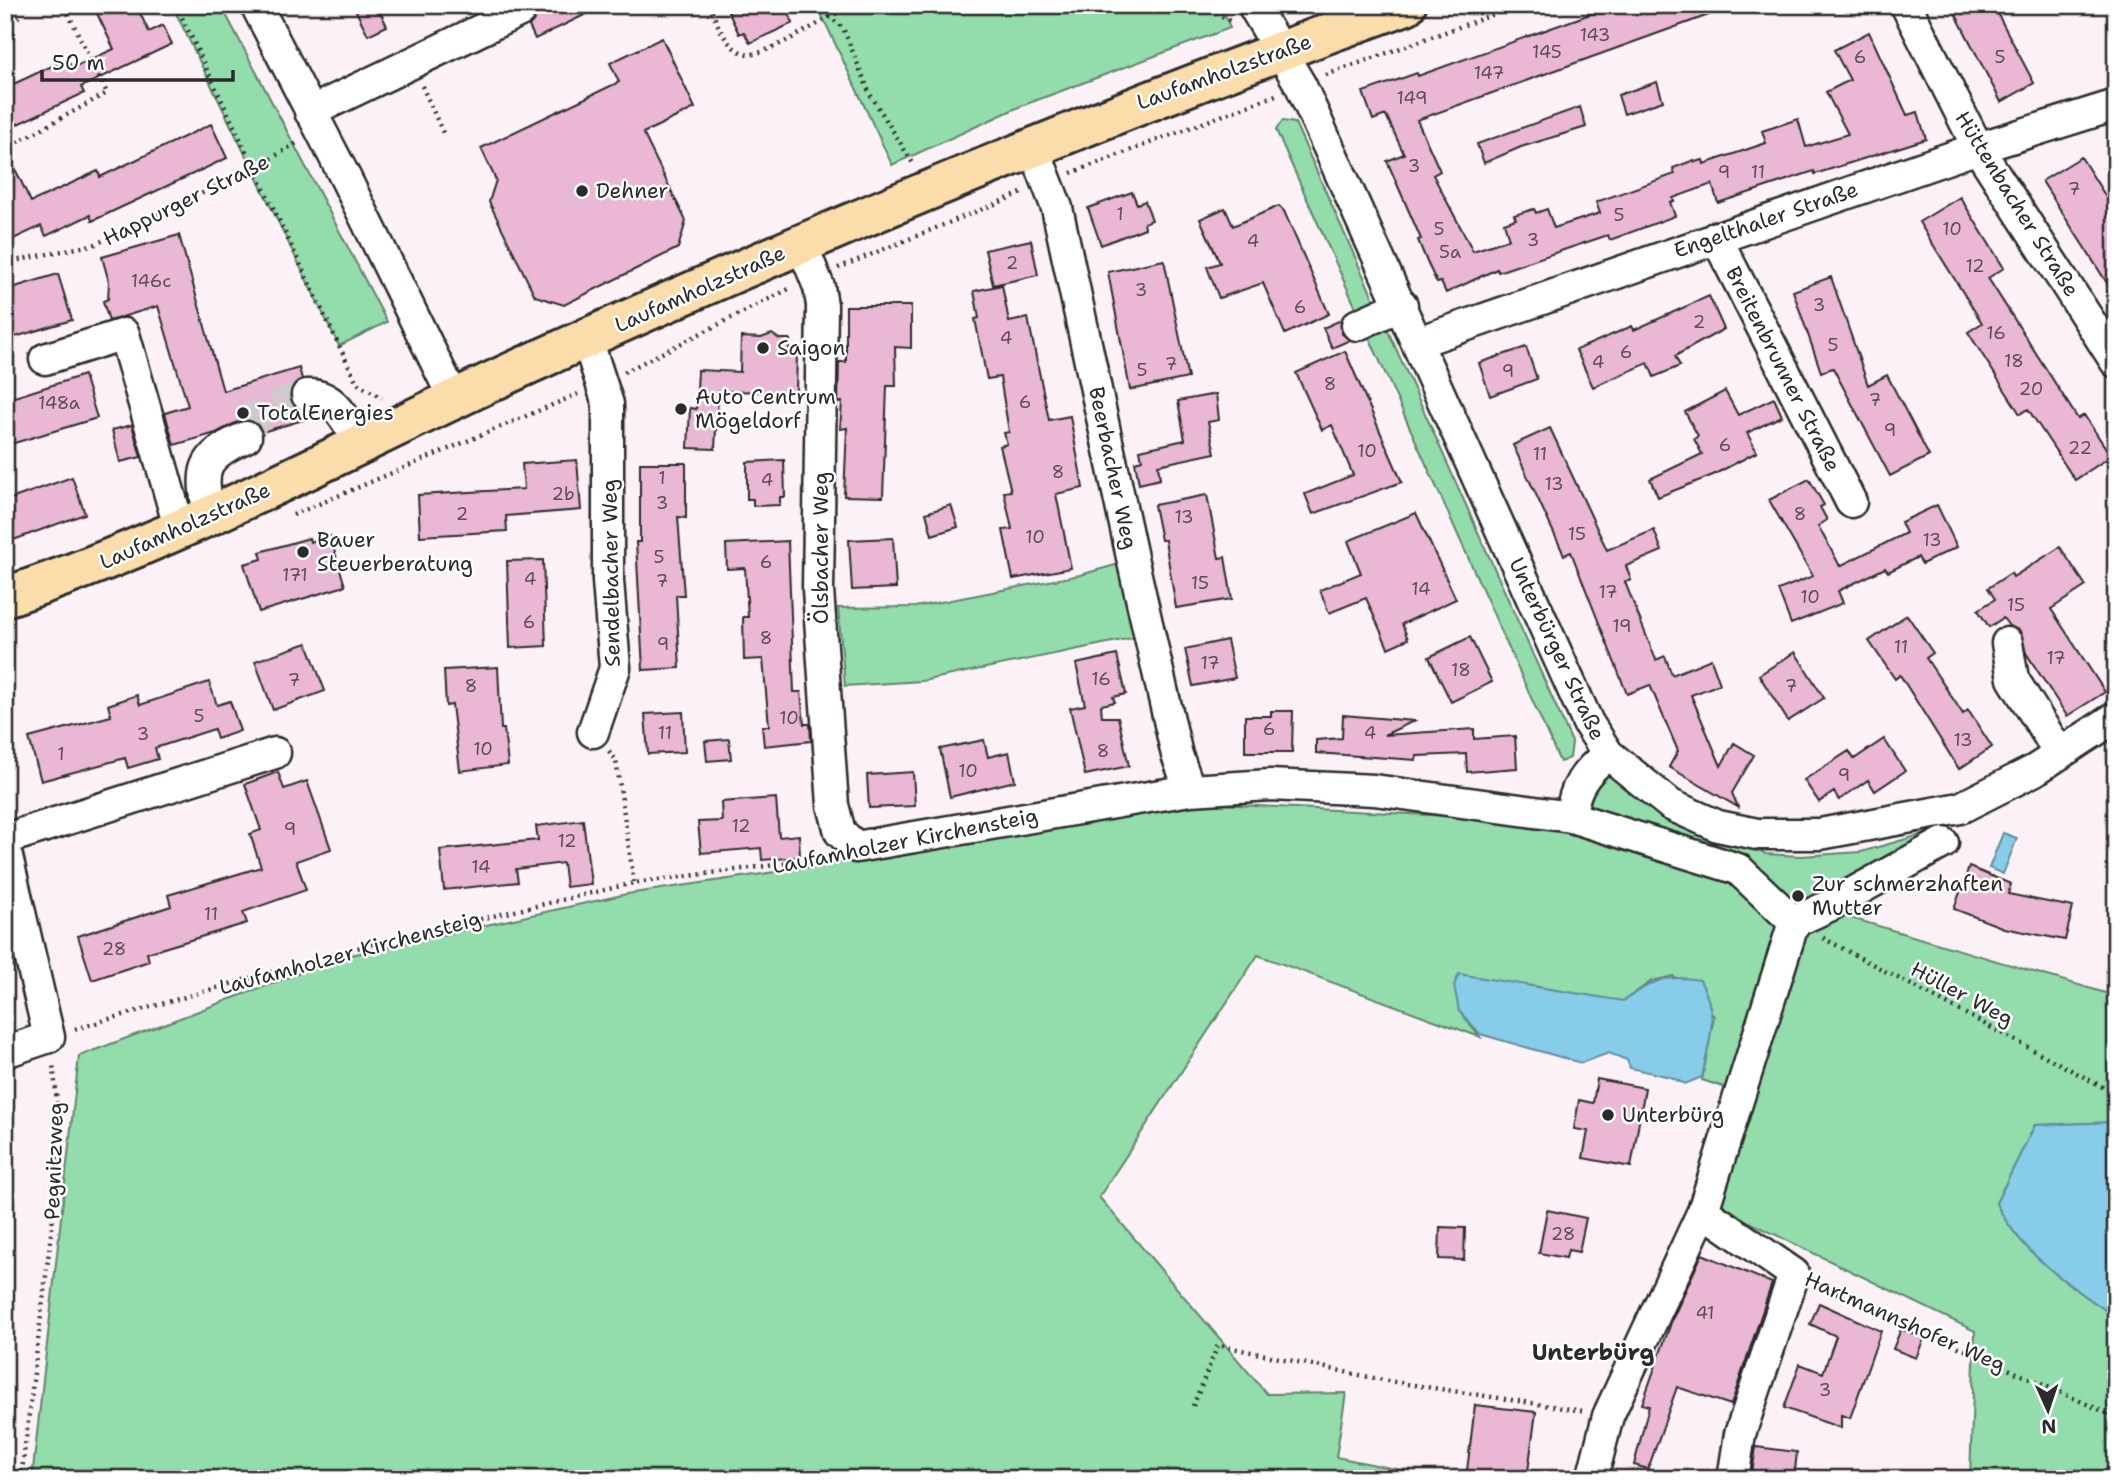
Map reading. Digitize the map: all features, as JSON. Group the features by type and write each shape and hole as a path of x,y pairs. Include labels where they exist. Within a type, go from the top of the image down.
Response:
{"main road":[{"name":"Laufamholzstraße","path":"5,597 110,561 587,339 1033,146 1278,51 1406,5"}],"street":[{"path":"256,5 454,399"},
{"name":"Unterbürger Straße","path":"1253,5 1301,86 1402,305 1588,723 1608,754 1591,767 1577,786 1571,817"},
{"name":"Hüttenbacher Straße","path":"1906,5 1978,148 2116,362"},
{"path":"315,121 411,63 520,11"},
{"name":"Engelthaler Straße","path":"1418,342 1978,148 2116,105"},
{"name":"Beerbacher Weg","path":"1033,146 1056,208 1177,755 1189,790"},
{"name":"Breitenbrunner Straße","path":"1716,237 1851,502"},
{"name":"Ölsbacher Weg","path":"802,245 819,286 822,305 818,590 834,805 841,832 856,846"},
{"path":"1357,325 1402,305"},
{"path":"45,359 124,334 194,524"},
{"name":"Sendelbacher Weg","path":"587,339 608,404 608,581 615,668 593,732"},
{"path":"307,395 320,394 334,404 360,444"},
{"path":"194,524 208,462 217,450 246,437"},
{"path":"2007,643 2013,678 2060,754"},
{"path":"1608,754 1671,805 1718,826 1770,834 1820,834 1961,808 2060,754 2116,717"},
{"path":"5,839 275,753"},
{"name":"Laufamholzer Kirchensteig","path":"856,846 1189,790 1270,785 1374,790 1571,817"},
{"path":"1571,817 1738,869 1794,922"},
{"path":"1592,1479 1608,1416 1703,1211 1794,922 1831,905 1943,843"},
{"path":"5,848 49,1037 5,1052"},
{"name":"Hartmannshofer Weg","path":"1703,1211 1794,1274"},
{"path":"1733,1479 1740,1434 1794,1274"}],"path":[{"path":"5,149 107,93 64,5"},
{"path":"176,5 356,383 382,398 414,465"},
{"path":"709,5 722,33 735,48 749,55 768,50 852,5"},
{"path":"5,23 24,14"},
{"path":"829,16 843,28 870,94 883,118 906,148 926,192"},
{"path":"411,63 443,133"},
{"name":"Happurger Straße","path":"5,263 96,244 255,168 315,121"},
{"path":"593,732 616,760 634,883"},
{"name":"Laufamholzer Kirchensteig","path":"49,1037 340,951 634,883 821,861 856,846"},
{"name":"Hüller Weg","path":"1794,922 2116,1094"},
{"name":"Pegnitzweg","path":"21,1479 54,1218 59,1119 49,1037"},
{"name":"Hartmannshofer Weg","path":"1794,1274 2108,1412 2116,1418"},
{"path":"1194,1406 1218,1345 1388,1381 1608,1416"},
{"path":"2108,1412 2116,1437"}],"green space":[{"path":"172,5 221,5 387,322 339,346"},
{"path":"817,5 1221,5 1230,28 1021,106 892,165"},
{"path":"1282,121 1295,123 1572,742 1570,758 1560,762 1276,130"},
{"path":"1119,564 1137,637 922,681 845,686 838,608 915,607 1080,575"},
{"path":"1617,777 1756,846 1765,854 1801,856 1861,852 1948,827 1949,831 1817,908 2116,996 2116,1122 2035,1125 1996,1203 2019,1238 2048,1268 2116,1317 2116,1479 1970,1479 1975,1331 1714,1205 1751,1096 1702,1080 1714,1016 1673,976 1652,981 1623,1001 1459,1011 1480,1037 1258,955 1099,1197 1267,1394 1346,1393 1336,1457 1405,1471 1413,1479 32,1479 79,1056 342,957 627,894 849,861 1182,802 1601,824 1601,812 1591,804 1590,796 1597,779"}],"water":[{"path":"2003,833 2017,838 2003,874 1989,868"},
{"path":"1459,974 1623,1001 1658,981 1676,978 1700,980 1712,1017 1702,1077 1685,1084 1670,1077 1630,1068 1627,1060 1609,1053 1581,1063 1480,1034 1459,1011 1454,985"},
{"path":"2116,1122 2116,1317 2048,1268 2019,1238 1996,1203 2035,1125"}],"building":[{"path":"93,5 136,5 149,32 163,25 172,44 81,87 84,93 5,130 5,88 67,59 72,68 114,49"},
{"path":"353,5 377,5 387,26 368,35"},
{"path":"557,5 605,5 535,39 529,26 537,15"},
{"path":"725,5 785,5 793,23 750,43 744,32 739,34"},
{"path":"1615,5 1731,7 1417,120 1440,171 1433,175 1473,251 1509,239 1504,223 1516,219 1514,215 1534,209 1536,213 1547,209 1554,228 1600,213 1596,202 1675,174 1673,168 1694,160 1703,160 1704,164 1766,143 1762,131 1798,119 1806,147 1848,134 1826,92 1850,80 1834,50 1869,32 1907,115 1918,112 1926,139 1815,174 1814,171 1718,203 1712,184 1673,198 1674,201 1670,202 1675,216 1610,240 1608,235 1498,272 1497,269 1446,293 1441,282 1437,283 1427,262 1418,240 1421,239 1387,161 1404,154 1386,115 1373,120 1363,92 1417,73 1418,76"},
{"path":"1951,5 1993,5 2034,83 2001,102"},
{"name":"Dehner","path":"662,38 695,108 643,133 686,221 678,248 564,305 535,296 489,202 496,180 481,148 619,82 610,63"},
{"path":"1657,82 1663,101 1624,114 1618,95"},
{"path":"1580,107 1586,127 1521,147 1484,163 1477,144"},
{"path":"211,124 227,158 92,221 90,215 46,236 41,226 5,243 5,148 31,202 98,171 100,177"},
{"path":"2081,157 2116,213 2116,297 2042,181"},
{"path":"1132,192 1137,204 1145,201 1152,220 1144,223 1145,228 1101,245 1088,208"},
{"path":"1960,197 2004,268 1988,278 2078,419 2084,415 2111,456 2075,480 2028,409 2020,414 1968,332 1982,323 1919,222"},
{"path":"1279,206 1284,211 1329,314 1285,334 1263,283 1219,298 1207,267 1220,263 1200,219 1225,208 1233,226"},
{"path":"179,235 223,391 299,368 302,379 292,386 291,402 298,410 312,413 313,417 262,432 255,422 239,421 216,433 174,445 165,413 188,406 158,306 109,321 103,301 108,299 109,282 102,257"},
{"path":"1031,240 1038,275 993,285 985,250"},
{"path":"1164,260 1188,378 1130,390 1108,272"},
{"path":"58,274 72,320 5,340 5,290"},
{"path":"1831,277 1868,385 1887,375 1929,456 1890,476 1833,368 1821,372 1793,291"},
{"path":"1002,285 1009,322 1028,318 1049,420 1070,416 1083,488 1056,494 1071,568 1013,579 1003,530 1012,529 1004,492 1011,491 1000,446 1007,444 1004,433 1009,432 1000,377 987,379 975,319 979,318 974,291"},
{"path":"1709,296 1724,329 1675,356 1680,366 1654,377 1648,363 1593,387 1576,350 1632,326 1634,330"},
{"path":"846,306 911,306 911,348 895,347 896,386 887,386 883,497 844,496 847,428 840,429 842,402 838,403 839,362 846,362"},
{"path":"1341,320 1341,333 1350,340 1332,348 1323,328"},
{"path":"772,334 779,339 790,339 789,354 797,354 796,392 718,391 715,449 688,448 690,408 696,409 698,370 740,372 741,337 761,338"},
{"path":"1526,347 1537,379 1490,396 1479,363"},
{"path":"1345,351 1402,482 1313,514 1305,494 1353,475 1332,425 1322,430 1296,373"},
{"path":"84,375 97,418 11,444 5,423 5,400"},
{"path":"1725,391 1738,415 1774,398 1782,416 1747,433 1757,452 1713,475 1658,497 1650,479 1702,454 1694,439 1698,436 1685,412"},
{"path":"1216,394 1219,420 1208,422 1215,453 1158,465 1160,479 1139,484 1135,462 1142,460 1140,450 1185,440 1178,401"},
{"path":"132,425 141,457 120,462 112,430"},
{"path":"1550,428 1607,550 1654,530 1662,551 1626,566 1631,580 1625,582 1656,660 1665,656 1672,675 1711,659 1720,684 1691,695 1721,766 1734,743 1754,755 1732,793 1738,807 1669,767 1678,751 1650,685 1627,694 1571,552 1564,555 1513,445"},
{"path":"577,460 581,510 506,516 507,531 420,536 418,495 524,489 522,464"},
{"path":"784,460 785,497 780,497 780,505 753,506 753,499 747,499 747,462"},
{"path":"640,463 686,463 686,518 678,517 684,595 676,595 680,668 643,670 636,542 640,542"},
{"path":"72,477 85,514 5,543 5,501"},
{"path":"1809,479 1824,505 1820,507 1827,520 1818,526 1840,566 1906,533 1901,522 1937,505 1957,547 1922,564 1918,557 1888,572 1885,568 1838,591 1843,603 1791,624 1778,590 1813,576 1769,500"},
{"path":"1207,495 1219,558 1225,557 1232,599 1176,608 1165,540 1161,540 1154,505"},
{"path":"951,505 958,527 932,535 926,513"},
{"path":"1416,513 1456,599 1402,624 1408,639 1388,648 1366,598 1329,613 1320,590 1361,573 1348,541"},
{"path":"330,536 345,586 259,612 244,564 262,559 260,552 309,538 310,542"},
{"path":"893,538 896,588 852,590 849,540"},
{"path":"788,541 794,692 801,692 804,724 810,724 811,741 764,746 762,726 769,726 763,659 744,660 743,617 748,617 745,568 727,569 726,544"},
{"path":"2060,547 2086,586 2051,609 2105,692 2067,716 2026,653 2020,631 2009,626 2003,618 1989,627 1978,610 1995,599 1988,588 2011,573 2013,577"},
{"path":"543,560 546,646 510,648 507,561"},
{"path":"1907,615 1933,653 1926,658 1963,714 1968,710 1992,747 1959,769 1900,675 1895,679 1869,641"},
{"path":"1470,637 1492,682 1451,702 1429,657"},
{"path":"1227,640 1235,678 1193,686 1185,649"},
{"path":"307,643 325,691 273,710 255,661"},
{"path":"1795,652 1824,698 1788,721 1759,675"},
{"path":"1117,655 1126,694 1113,697 1115,702 1101,705 1102,717 1118,717 1129,766 1085,775 1070,708 1085,705 1076,664"},
{"path":"498,667 501,729 504,729 508,765 460,771 452,705 446,706 444,670"},
{"path":"209,682 217,705 230,701 240,731 217,739 214,729 155,748 158,759 128,768 125,758 41,781 29,738 111,716 108,705 137,695 140,705"},
{"path":"1271,711 1293,711 1292,752 1245,752 1245,716 1271,716"},
{"path":"683,712 685,752 648,754 645,714"},
{"path":"1343,715 1414,721 1384,735 1474,729 1474,739 1515,736 1517,768 1467,772 1466,754 1417,756 1416,760 1316,753 1316,740 1342,738"},
{"path":"729,739 731,759 707,761 705,741"},
{"path":"1884,739 1905,771 1875,791 1868,780 1839,800 1834,792 1819,802 1804,780 1849,751 1854,759"},
{"path":"984,740 988,757 1009,752 1015,781 950,797 940,749"},
{"path":"278,772 284,789 307,781 331,849 296,861 306,890 243,912 247,923 147,953 149,961 92,980 78,936 171,906 168,895 261,867 250,834 261,830 245,784"},
{"path":"913,772 915,806 869,808 867,775"},
{"path":"776,798 779,837 799,835 800,857 762,860 761,848 701,853 698,822 722,821 721,802"},
{"path":"583,820 591,884 566,887 563,863 516,869 518,882 444,890 440,850 538,840 536,826"},
{"path":"1969,867 2011,884 2008,894 2073,907 2065,940 2004,928 1954,909"},
{"name":"Unterbürg","path":"1597,1079 1645,1088 1631,1167 1583,1158 1588,1131 1574,1129 1579,1100 1593,1103"},
{"path":"1547,1210 1586,1218 1579,1252 1568,1250 1566,1258 1539,1253"},
{"path":"1440,1227 1465,1228 1464,1260 1439,1259"},
{"path":"1702,1254 1772,1283 1731,1405 1677,1387 1648,1469 1634,1465 1649,1406 1642,1404 1672,1320"},
{"path":"1819,1303 1881,1331 1850,1418 1841,1415 1841,1428 1784,1408 1800,1364 1823,1373 1836,1336 1810,1324"},
{"path":"1901,1329 1924,1338 1916,1358 1893,1349"},
{"path":"1475,1405 1536,1412 1527,1479 1466,1479"},
{"path":"1756,1447 1797,1452 1794,1479 1751,1479"}],"tunnel":[{"path":"246,437 259,410 307,395"}],"place":[{"name":"Dehner","path":"582,191"},
{"name":"Saigon","path":"763,348"},
{"name":"Auto Centrum Mögeldorf","path":"681,409"},
{"name":"TotalEnergies","path":"243,413"},
{"name":"Bauer Steuerberatung","path":"303,552"},
{"name":"Zur schmerzhaften Mutter","path":"1798,896"},
{"name":"Unterbürg","path":"1608,1115"}],"district":[{"name":"Unterbürg","path":"1593,1352"}]}
